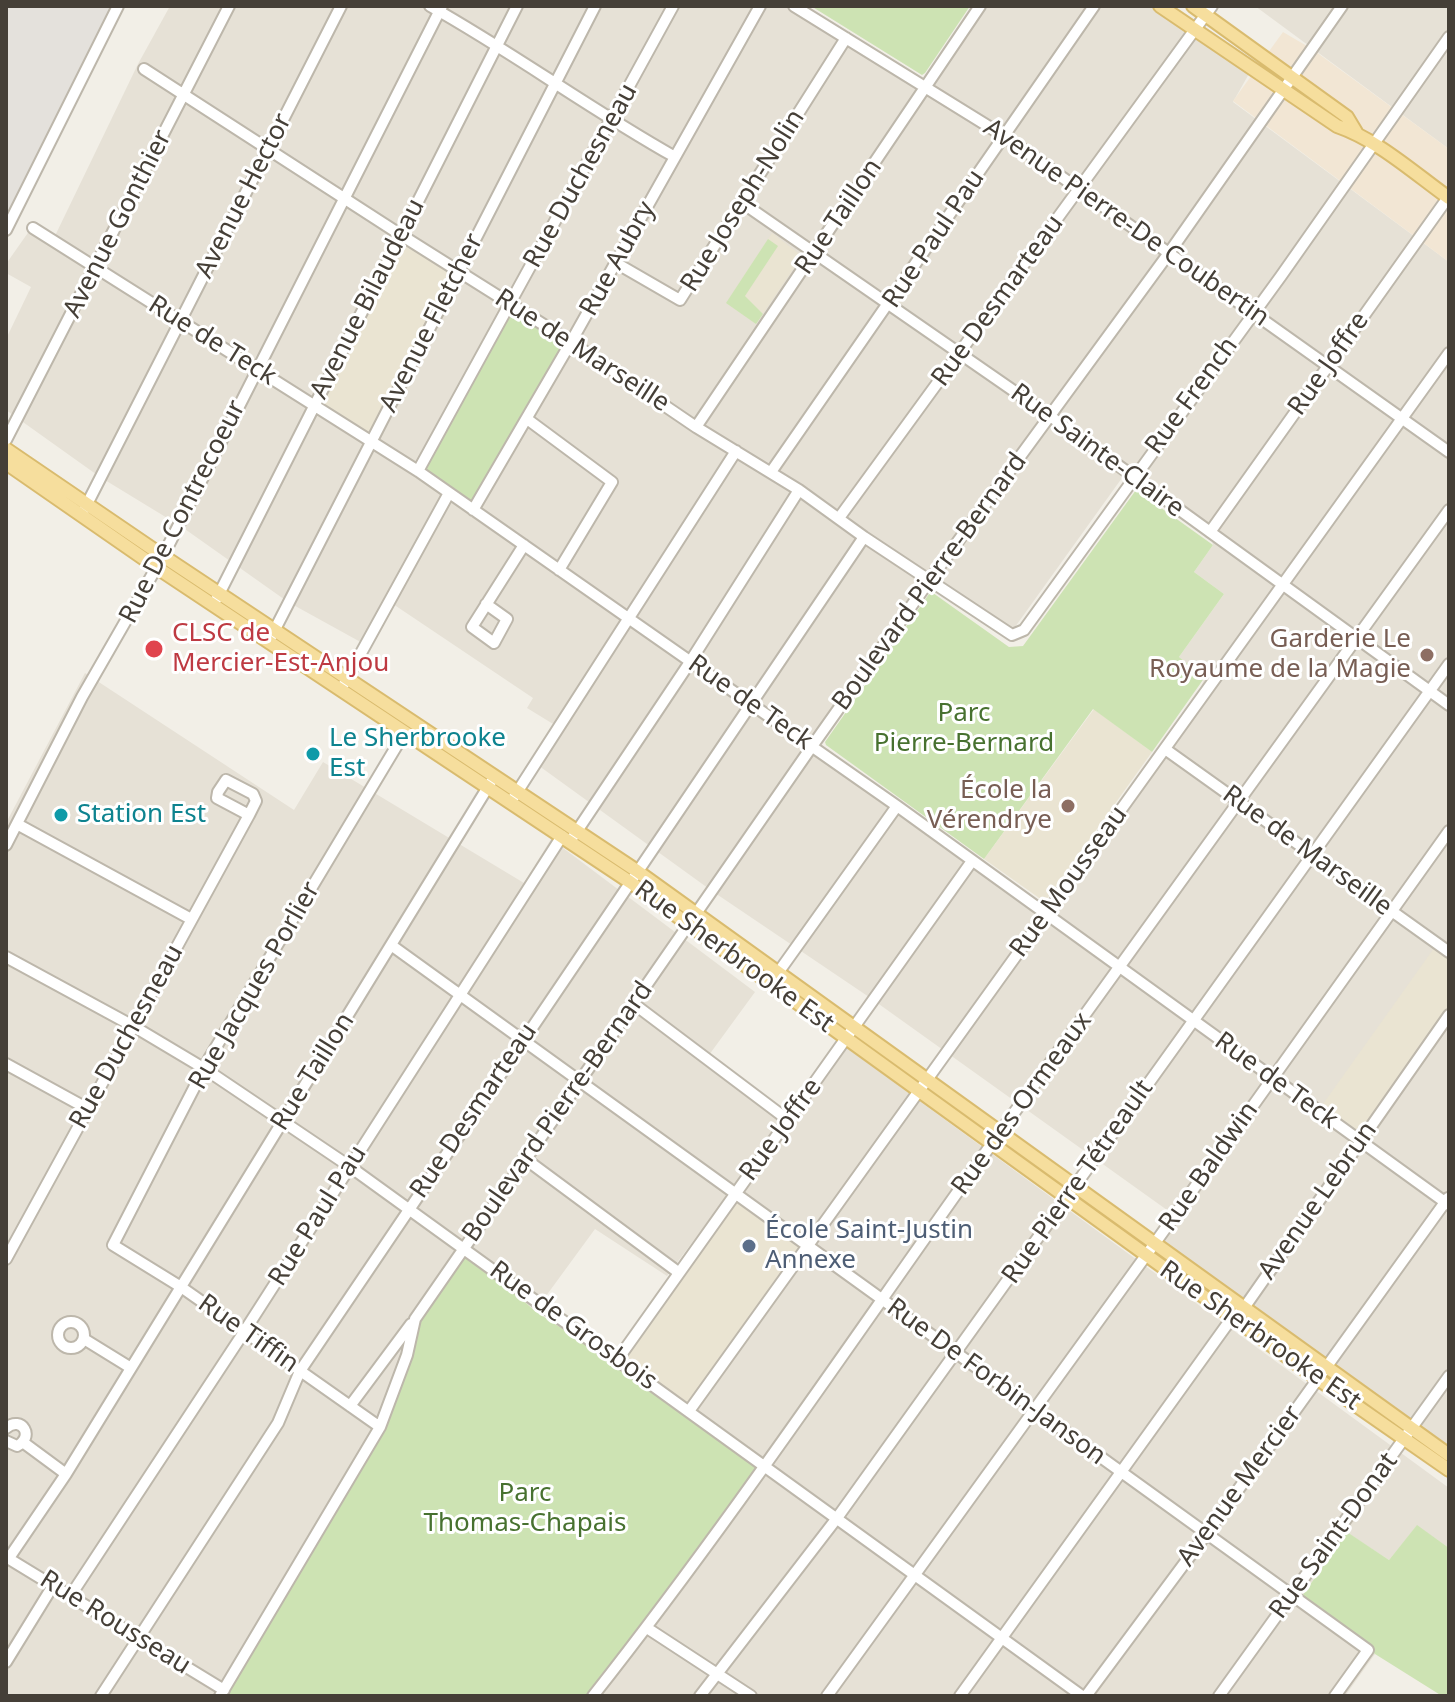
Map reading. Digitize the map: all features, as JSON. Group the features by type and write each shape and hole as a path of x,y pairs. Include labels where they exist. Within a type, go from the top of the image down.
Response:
{"main road":[{"path":"1160,6 1337,126 1356,132 1373,143 1449,198"},
{"path":"1193,6 1209,10 1260,53 1347,117 1356,132"},
{"path":"1250,67 1260,53"},
{"name":"Rue Sherbrooke Est","path":"6,449 84,510"},
{"name":"Rue Sherbrooke Est","path":"6,463 84,510 633,877 997,1137 1076,1185 1155,1243 1318,1379 1449,1455"},
{"name":"Rue Sherbrooke Est","path":"344,683 405,732 491,782"},
{"name":"Rue Sherbrooke Est","path":"997,1137 1068,1197 1146,1255 1328,1366 1449,1470"}],"street":[{"path":"6,230 118,6"},
{"name":"Avenue Gonthier","path":"6,440 229,6"},
{"name":"Avenue Hector","path":"84,510 341,6"},
{"name":"Avenue Bilaudeau","path":"216,599 517,6"},
{"name":"Avenue Fletcher","path":"272,636 595,6"},
{"name":"Rue Duchesneau","path":"418,471 673,6"},
{"name":"Rue Aubry","path":"473,510 760,6"},
{"name":"Avenue Pierre-De Coubertin","path":"794,6 1004,136 1449,452"},
{"name":"Rue Taillon","path":"696,427 980,6"},
{"name":"Rue Paul Pau","path":"771,472 1094,6"},
{"name":"Boulevard Pierre-Bernard","path":"350,1406 415,1319 524,1158 929,581 1169,253 1342,6"},
{"path":"437,8 611,121 675,157"},
{"name":"Rue De Contrecoeur","path":"6,845 82,697 160,562 437,8"},
{"name":"Rue Desmarteau","path":"839,518 1209,10"},
{"name":"Rue French","path":"1017,635 1024,630 1449,37"},
{"name":"Rue Joseph-Nolin","path":"616,263 680,300 846,38"},
{"name":"Rue de Marseille","path":"144,69 571,342 696,427 799,490 1008,634 1017,635"},
{"name":"Rue Joffre","path":"1210,532 1449,198"},
{"name":"Rue Sainte-Claire","path":"741,202 1050,416 1449,705"},
{"name":"Rue de Teck","path":"33,228 418,471 897,806 1448,1201"},
{"name":"Rue Mousseau","path":"689,1411 1449,353"},
{"path":"527,419 612,482 559,570"},
{"path":"514,797 736,451"},
{"name":"Rue Paul Pau","path":"71,1595 460,995 690,662 799,490"},
{"path":"344,683 449,493"},
{"name":"Rue des Ormeaux","path":"593,1696 647,1628 1449,510"},
{"name":"Rue Desmarteau","path":"101,1696 278,1423 300,1371 864,537"},
{"path":"486,604 524,545"},
{"name":"Rue Pierre Tétreault","path":"700,1696 837,1518 1449,664"},
{"name":"Rue Jacques Porlier","path":"113,1245 205,1069 405,732"},
{"name":"Rue de Marseille","path":"1165,749 1449,952"},
{"name":"Rue Taillon","path":"7,1558 66,1474 491,782"},
{"path":"774,978 897,806"},
{"name":"Rue Duchesneau","path":"6,1259 249,815"},
{"path":"17,824 191,919"},
{"name":"Rue Baldwin","path":"827,1696 1449,831"},
{"name":"Rue Joffre","path":"618,1359 972,861"},
{"name":"Rue De Forbin-Janson","path":"391,945 1368,1650 1335,1696"},
{"name":"Rue de Grosbois","path":"6,957 205,1069 409,1207 1084,1696"},
{"path":"634,1004 788,1120"},
{"name":"Avenue Lebrun","path":"960,1696 1239,1313 1449,1015"},
{"path":"6,1064 88,1109"},
{"path":"524,1158 678,1272"},
{"name":"Avenue Mercier","path":"1084,1696 1207,1533 1448,1201"},
{"name":"Rue Tiffin","path":"113,1245 181,1287 380,1427"},
{"name":"Boulevard Pierre-Bernard","path":"222,1693 380,1427 407,1355 415,1319"},
{"path":"84,1339 131,1368"},
{"name":"Rue Saint-Donat","path":"1219,1696 1449,1376"},
{"path":"6,1428 16,1423 23,1426 27,1432 24,1443"},
{"path":"6,1441 13,1446 24,1443"},
{"path":"24,1443 66,1474"},
{"name":"Rue Rousseau","path":"7,1558 54,1584 222,1693"},
{"path":"6,1662 54,1584"},
{"path":"647,1628 751,1696"}],"shaded area":[{"path":"6,6 114,6 6,222"},
{"path":"170,6 794,6 926,87 980,6 1160,6 1250,72 1233,102 1449,262 1449,1455 1155,1243 1174,1215 535,763 558,727 527,708 533,698 390,602 366,645 288,602 182,527 100,477 6,410 6,339 31,287 6,273 6,264 32,227 53,240 138,64","holes":["1132,464 1210,532 1213,545 1194,572 1224,594 1179,657 1205,677 1191,712 1046,914 813,747 929,581 1015,627"]},
{"path":"1255,6 1449,6 1449,149 1396,110"},
{"path":"1283,32 1312,49 1449,149 1449,262 1233,101"},
{"path":"772,233 802,256 756,324 726,303"},
{"path":"401,235 459,271 371,441 314,405"},
{"path":"85,673 294,810 323,762 524,883 551,839 755,992 709,1055 796,1121 847,1048 1449,1488 1449,1548 1417,1526 1389,1560 1346,1532 1300,1599 1375,1654 1345,1696 593,1696 689,1411 795,1252 724,1200 667,1276 595,1229 535,1311 464,1247 380,1427 220,1696 6,1696 6,823"},
{"name":"École la Vérendrye","path":"1094,709 1152,752 1046,900 1042,900 984,859"},
{"path":"1437,944 1449,952 1449,1015 1359,1140 1318,1111"},
{"path":"735,1193 807,1245 689,1411 618,1359"}],"green space":[{"path":"811,6 970,6 922,75"},
{"path":"768,239 778,246 745,296 763,314 756,324 726,303"},
{"path":"510,303 571,342 473,510 418,471"},
{"name":"Parc Pierre-Bernard","path":"1136,490 1213,545 1194,572 1224,594 1179,657 1205,677 1152,752 1093,709 984,859 826,745 825,742 929,594 933,593 1009,647 1023,646"},
{"name":"Parc Thomas-Chapais","path":"463,1247 535,1311 689,1411 764,1465 593,1696 220,1696 380,1427 415,1319"},
{"path":"1417,1525 1449,1548 1449,1696 1442,1696 1375,1654 1300,1599 1347,1532 1389,1560"}],"place":[{"name":"CLSC de Mercier-Est-Anjou","path":"154,649"},
{"name":"Garderie Le Royaume de la Magie","path":"1427,655"},
{"name":"Le Sherbrooke Est","path":"313,754"},
{"name":"École la Vérendrye","path":"1068,806"},
{"name":"Station Est","path":"61,815"},
{"name":"École Saint-Justin Annexe","path":"749,1246"}]}
